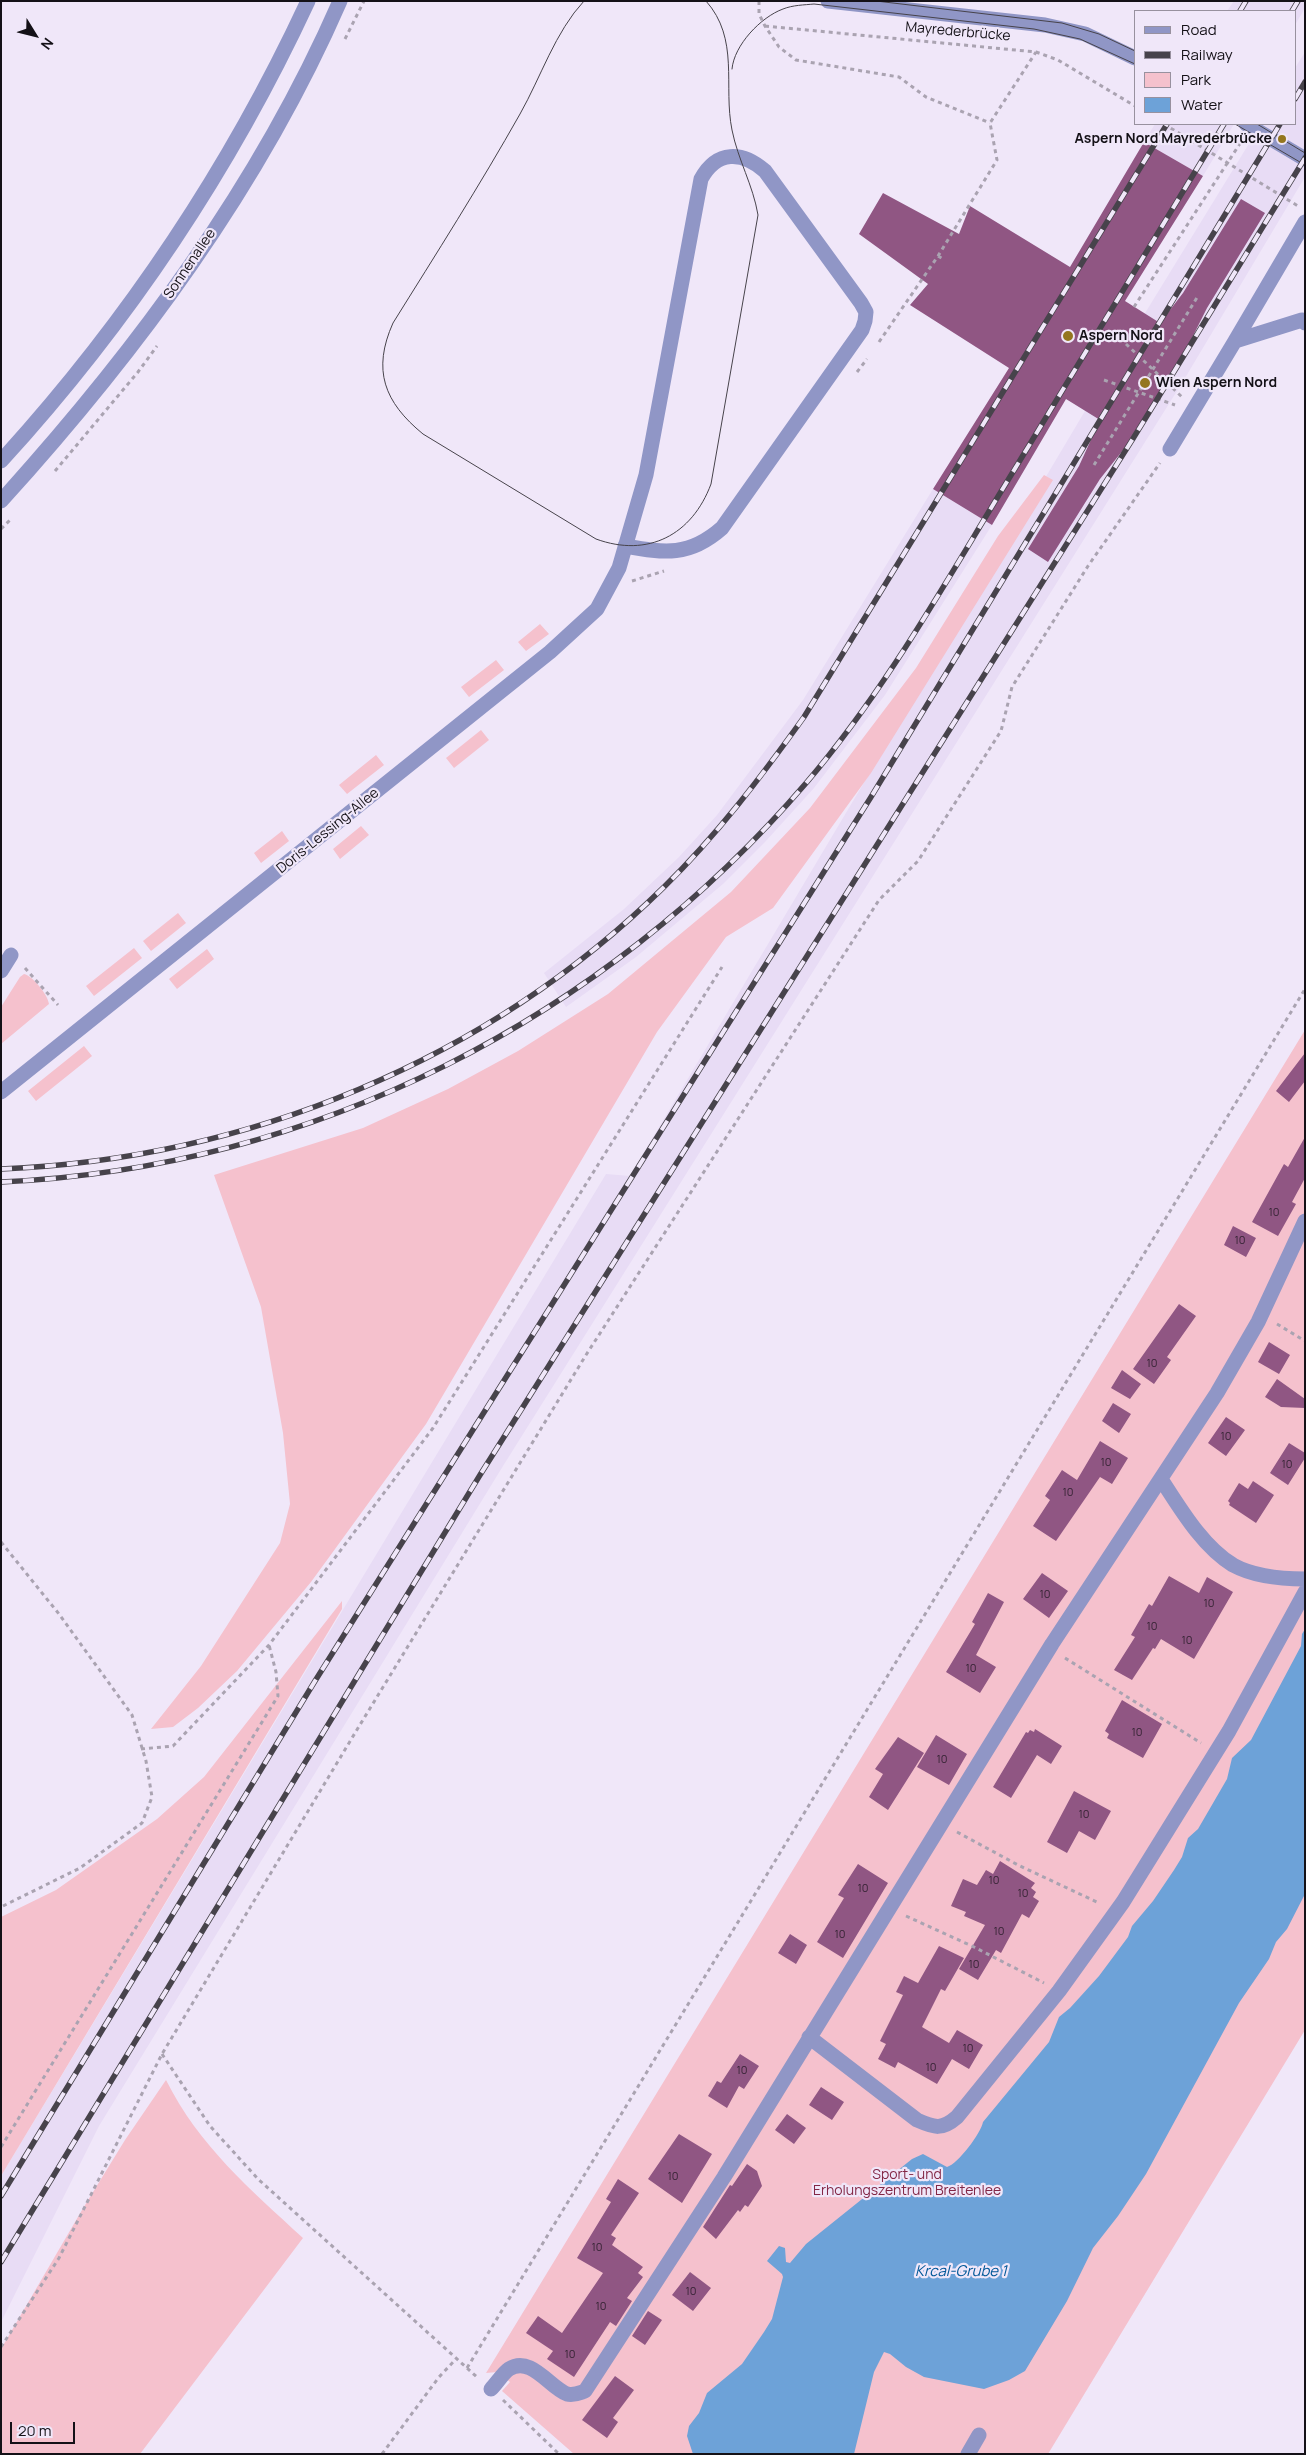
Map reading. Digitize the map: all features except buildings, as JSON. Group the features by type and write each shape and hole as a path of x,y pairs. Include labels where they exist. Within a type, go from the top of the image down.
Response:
{"street":[{"path":"1,461 76,374 168,250 244,128 308,1"},
{"name":"Sonnenallee","path":"1,501 95,394 188,270 280,120 340,1"},
{"path":"828,1 1045,25 1084,34 1134,58"},
{"path":"1248,125 1305,159"},
{"name":"Doris-Lessing-Allee","path":"1,1092 550,652 597,609 619,568 624,546 646,475 701,179 713,163 732,156 745,158 755,162 765,171 846,281 866,312 866,321 722,528 709,539 694,547 678,552 624,546"},
{"path":"1170,449 1305,222"},
{"path":"1235,341 1302,320 1305,323"},
{"path":"1,972 16,960"},
{"path":"491,2389 509,2369 524,2367 534,2370 566,2393 576,2395 585,2391 724,2176 1049,1648 1217,1393 1261,1314 1305,1221"},
{"path":"1161,1479 1177,1504 1208,1542 1233,1564 1247,1571 1305,1579"},
{"path":"809,2037 917,2120 938,2127 948,2125 958,2117 1059,1991 1117,1911 1216,1753 1305,1592"},
{"path":"968,2454 979,2435"}],"path":[{"path":"758,1 759,14 779,48 796,60 899,78 926,97 990,123"},
{"name":"Mayrederbrücke","path":"765,26 1036,52 1058,60 1134,105"},
{"path":"943,259 938,256 997,160 990,123 1036,52"},
{"path":"1166,125 1305,210"},
{"path":"1134,307 1228,164"},
{"path":"1094,465 1198,296"},
{"path":"1126,344 1188,402"},
{"path":"1104,380 1184,408"},
{"path":"1,2347 59,2258 162,2054 586,1355 879,900 918,861 1001,731 1012,687 1088,566 1170,449"},
{"path":"16,960 32,973 58,1004"},
{"path":"141,1749 173,1746 269,1645 432,1428 722,967"},
{"path":"467,2368 1305,990"},
{"path":"1261,1314 1305,1341"},
{"path":"1,1542 59,1614 132,1715 146,1761 152,1797 142,1823 80,1868 1,1907"},
{"path":"1,2147 278,1696 276,1672 269,1645"},
{"path":"1049,1648 1216,1753"},
{"path":"942,1823 1018,1865 1117,1911"},
{"path":"889,1908 974,1947 1059,1991"},
{"path":"162,2054 210,2126 258,2179 491,2389 558,2454"},
{"path":"382,2454 439,2377 457,2358"}],"shaded area":[{"path":"1234,1 1305,1 1305,8 1296,23 1296,10 1228,10"},
{"path":"1305,52 1305,177 1182,383 503,1466 99,2126 1,2322 1,2176 606,1174 630,1176 1085,411 1260,125 1296,125 1296,66"},
{"path":"1154,125 1233,125 1203,176 1144,142"},
{"path":"933,489 992,525 885,695 814,788 765,842 723,884 636,957 566,1007 544,973 624,909 679,857 717,815 803,700"}],"green space":[{"path":"1044,475 1053,480 871,773 773,908 726,937 657,1032 426,1424 311,1582 237,1671 198,1708 173,1727 151,1729 201,1666 280,1543 290,1504 283,1433 261,1307 214,1175 363,1128 448,1089 518,1051 608,994 731,892 810,808 916,668 998,536"},
{"path":"540,624 549,634 526,651 518,642"},
{"path":"496,660 504,670 469,697 461,687"},
{"path":"481,730 489,740 454,768 446,758"},
{"path":"376,755 384,765 347,794 339,785"},
{"path":"361,826 369,835 340,859 333,849"},
{"path":"282,831 289,841 261,863 254,853"},
{"path":"178,913 186,923 151,951 143,941"},
{"path":"134,948 142,958 94,996 86,986"},
{"path":"207,949 214,959 177,989 169,979"},
{"path":"24,974 32,978 39,986 49,1004 1,1044 1,1007 20,977"},
{"name":"Sport- und Erholungszentrum Breitenlee","path":"1305,1030 1305,2030 1048,2454 574,2454 502,2391 510,2382 497,2372 486,2373"},
{"path":"84,1046 92,1056 36,1101 28,1091"},
{"path":"342,1601 342,1609 1,2176 1,1917 56,1890 157,1819 204,1777"},
{"path":"166,2080 179,2104 210,2146 245,2184 303,2238 140,2454 1,2454 1,2349 82,2210 125,2140"}],"water":[{"name":"Krcal-Grube 1","path":"1305,1629 1305,1894 1287,1929 1276,1942 1269,1959 1239,2003 1146,2174 1118,2216 1093,2248 1067,2301 1025,2371 1009,2380 984,2389 924,2377 884,2352 874,2372 854,2454 693,2454 687,2436 689,2426 699,2413 707,2393 742,2364 772,2319 783,2277 767,2261 779,2246 785,2248 786,2262 790,2263 806,2244 912,2159 923,2154 947,2167 952,2165 963,2154 978,2133 983,2122 1049,2042 1059,2017 1070,2008 1099,1976 1128,1937 1132,1926 1153,1901 1174,1870 1182,1857 1188,1838 1198,1829 1227,1779 1232,1758 1251,1740 1301,1646 1302,1634"}],"tram line":[{"path":"584,1 574,13 549,55 528,100 505,141 393,323 383,356 383,370 391,397 399,410 423,434 596,539 633,546 666,538 680,529 703,502 711,484 758,215 753,193 732,130 727,47 717,16 706,1"},
{"path":"876,1 1062,23 1099,34 1134,51"},
{"path":"732,69 734,60 743,42 766,18 787,8 814,4 1034,29 1080,39 1134,64"},
{"path":"1237,125 1305,165"},
{"path":"1259,125 1305,153"}],"railway":[{"path":"1241,10 1246,1"},
{"path":"1293,10 1298,1"},
{"path":"1296,97 1305,82"},
{"path":"1,1169 93,1161 183,1145 272,1121 358,1090 441,1050 520,1003 595,949 664,887 702,847 738,805 804,717 1166,125"},
{"path":"1,1182 117,1171 230,1147 340,1112 445,1066 545,1009 639,943 727,867 807,782 835,748 886,677 934,603 1223,125"},
{"path":"1,2196 315,1681 871,797 1279,125"},
{"path":"1,2262 480,1475 1134,437 1305,158"}],"place":[{"name":"Aspern Nord Mayrederbrücke","path":"1282,139"},
{"name":"Aspern Nord","path":"1068,336"},
{"name":"Wien Aspern Nord","path":"1145,383"}]}
